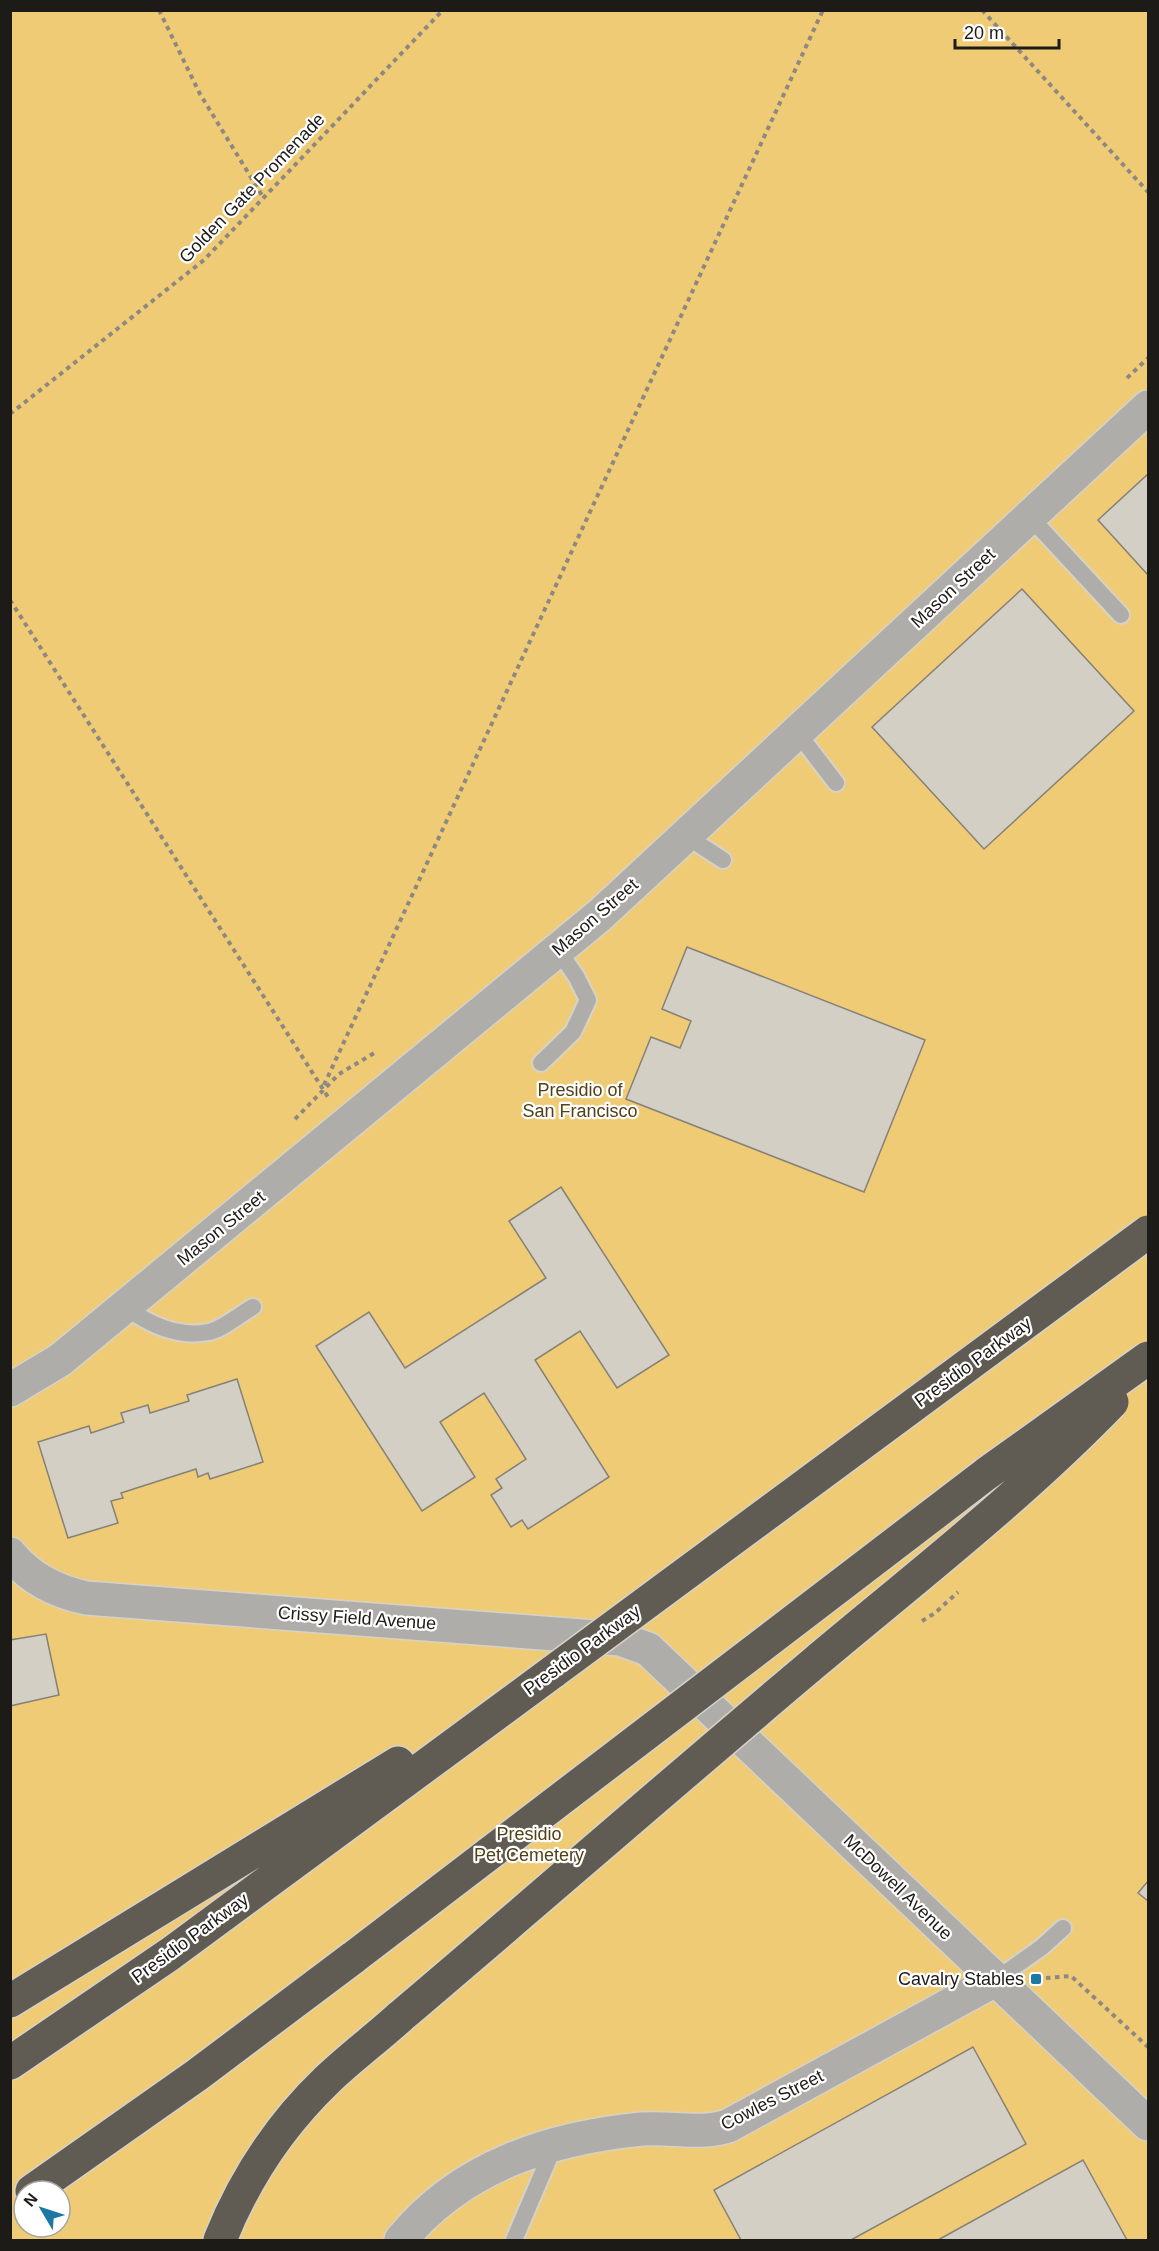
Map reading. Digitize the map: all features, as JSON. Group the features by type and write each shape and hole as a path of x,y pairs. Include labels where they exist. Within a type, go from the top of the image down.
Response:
{"highway":[{"name":"Presidio Parkway","path":"10,2063 170,1954 1149,1232"},
{"path":"49,2179 247,2038 986,1474 1149,1358"},
{"path":"220,2241 245,2186 262,2158 293,2117 326,2081 775,1695 1009,1501 1074,1441 1149,1364"},
{"path":"10,2001 288,1828 554,1671"}],"street":[{"name":"Mason Street","path":"10,1390 44,1372 125,1307 558,950 686,836 1149,407"},
{"name":"Crissy Field Avenue","path":"10,1554 22,1568 50,1588 86,1598 620,1639 648,1648"},
{"name":"McDowell Avenue","path":"648,1648 1149,2124"},
{"name":"Cowles Street","path":"401,2241 434,2206 461,2185 490,2168 522,2154 556,2144 642,2129 696,2132 728,2126 997,1979"}],"lane":[{"path":"1030,517 1121,615"},
{"path":"797,732 836,783"},
{"path":"686,836 723,860"},
{"path":"541,1063 573,1032 588,1000 576,975 558,950"},
{"path":"125,1307 141,1318 171,1331 209,1332 253,1307"},
{"name":"Cowles Street","path":"997,1979 1042,1947 1063,1928"},
{"path":"514,2241 556,2144"}],"path":[{"path":"159,10 200,94 262,197"},
{"name":"Golden Gate Promenade","path":"10,414 204,260 443,10"},
{"path":"323,1088 823,10"},
{"path":"982,10 1149,192"},
{"path":"1122,382 1149,358"},
{"path":"10,600 332,1103"},
{"path":"294,1120 339,1074 386,1045"},
{"path":"1036,1979 1071,1976 1149,2047"}],"green space":[{"name":"Presidio of San Francisco","path":"11,11 1148,11 1148,2240 11,2240"}],"building":[{"path":"1148,474 1148,575 1098,520"},
{"path":"1022,589 1134,711 984,849 872,727"},
{"path":"687,947 925,1040 864,1192 626,1099 651,1037 680,1048 691,1021 662,1009"},
{"path":"561,1187 669,1355 617,1388 580,1331 535,1360 609,1477 528,1529 522,1520 511,1527 491,1495 502,1488 496,1479 526,1459 484,1393 440,1422 475,1477 422,1511 316,1346 369,1312 405,1368 546,1278 509,1221"},
{"path":"237,1379 263,1462 210,1479 208,1473 198,1477 196,1469 121,1493 123,1498 111,1501 118,1523 68,1538 38,1442 89,1426 91,1433 124,1422 121,1413 148,1405 150,1413 189,1401 187,1395"},
{"path":"46,1634 59,1695 10,1706 10,1640"},
{"path":"1148,1881 1148,1901 1138,1893"},
{"path":"973,2047 1026,2144 851,2240 741,2240 714,2190"},
{"path":"1083,2160 1127,2240 938,2240"}],"place":[{"name":"Cavalry Stables","path":"1036,1979"}],"park label":[{"name":"Presidio Pet Cemetery","path":"529,1844"}]}
